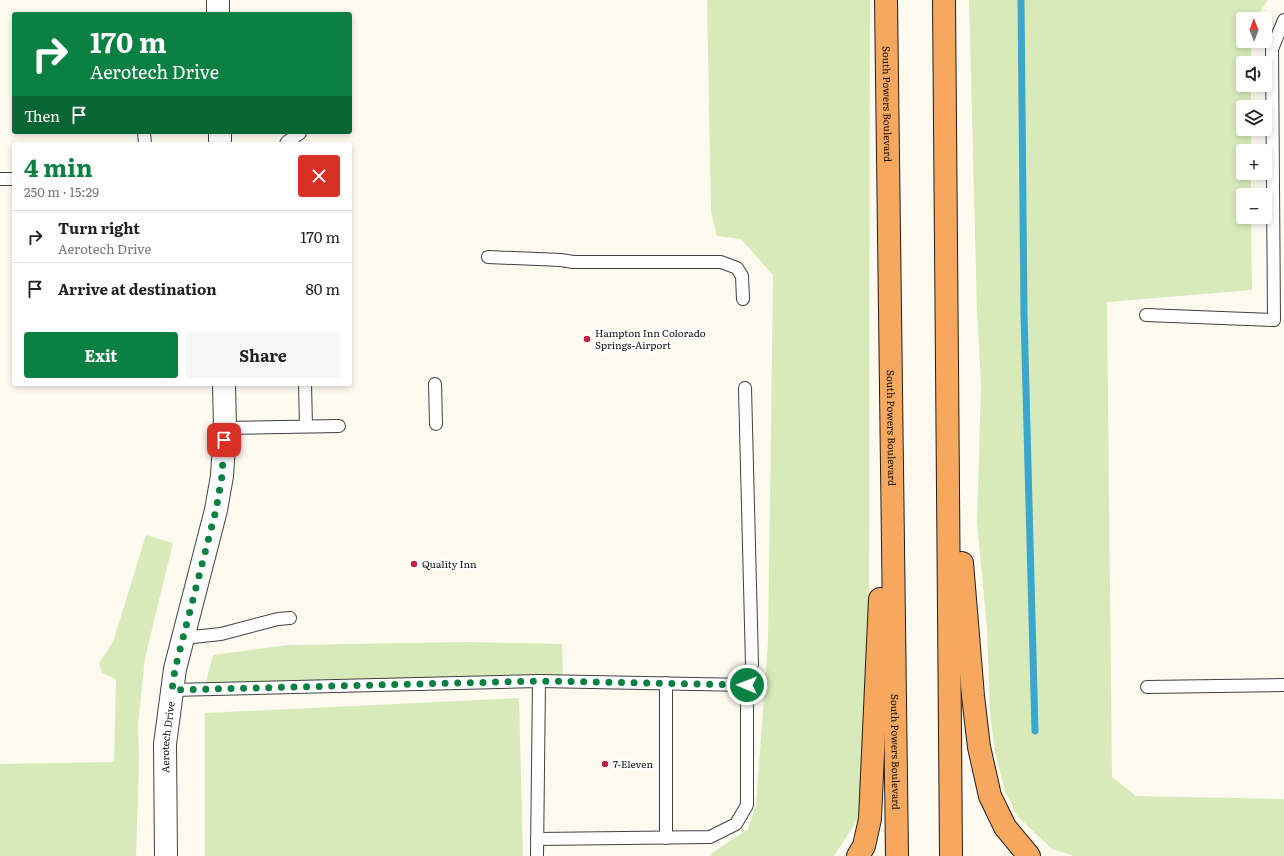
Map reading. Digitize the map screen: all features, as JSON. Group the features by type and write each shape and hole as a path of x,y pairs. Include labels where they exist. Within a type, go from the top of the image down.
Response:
{"highway":[{"name":"South Powers Boulevard","path":"886,0 897,856"},
{"path":"944,0 948,371 950,856"},
{"path":"858,856 864,846 870,819 880,597 888,158"},
{"path":"948,371 972,688 979,747 990,796 1005,827 1029,856"}],"street":[{"path":"218,0 218,12"},
{"name":"Aerotech Drive","path":"166,856 165,744 175,669 216,510 222,476 224,386"}],"lane":[{"path":"1146,315 1274,320 1272,49 1284,20"},
{"path":"287,142 299,134"},
{"path":"0,179 12,179"},
{"path":"488,257 561,260 573,262 721,262 737,268 742,276 743,299"},
{"path":"436,384 436,424"},
{"path":"305,386 306,426"},
{"path":"537,839 710,838 736,824 747,805 747,685 752,664 745,388"},
{"path":"224,428 340,426"},
{"path":"183,638 221,634 278,619 290,618"},
{"path":"172,690 539,681 747,685"},
{"path":"537,856 539,681"},
{"path":"666,683 666,838"},
{"path":"1147,687 1284,685"}],"green space":[{"path":"707,0 870,0 869,707 860,816 834,856 711,856 712,853 748,829 756,805 768,642 773,275 741,239 717,236 711,212"},
{"path":"969,0 1268,0 1260,12 1236,12 1236,48 1251,48 1251,56 1236,56 1236,92 1251,92 1251,100 1236,100 1236,136 1251,136 1251,144 1236,144 1236,180 1251,180 1251,188 1236,188 1236,224 1251,224 1252,290 1107,302 1112,777 1136,796 1284,799 1284,856 1074,856 1052,849 1017,816 1005,791 995,752 990,714 987,629 977,522 981,385 977,312"},
{"path":"146,535 173,543 145,658 138,725 139,763 136,856 0,856 0,764 114,762 116,679 102,673 99,663 113,642"},
{"path":"467,642 562,644 563,681 204,689 213,655 289,645"},
{"path":"519,698 523,856 205,856 205,713"}],"waterway":[{"path":"1021,0 1024,314 1035,731"}],"place":[{"name":"Hampton Inn Colorado Springs-Airport","path":"587,339"},
{"name":"Quality Inn","path":"414,564"},
{"name":"7-Eleven","path":"605,764"}],"route":[{"path":"224,440 222,476 216,510 175,669 172,690 539,681 747,685"}]}
